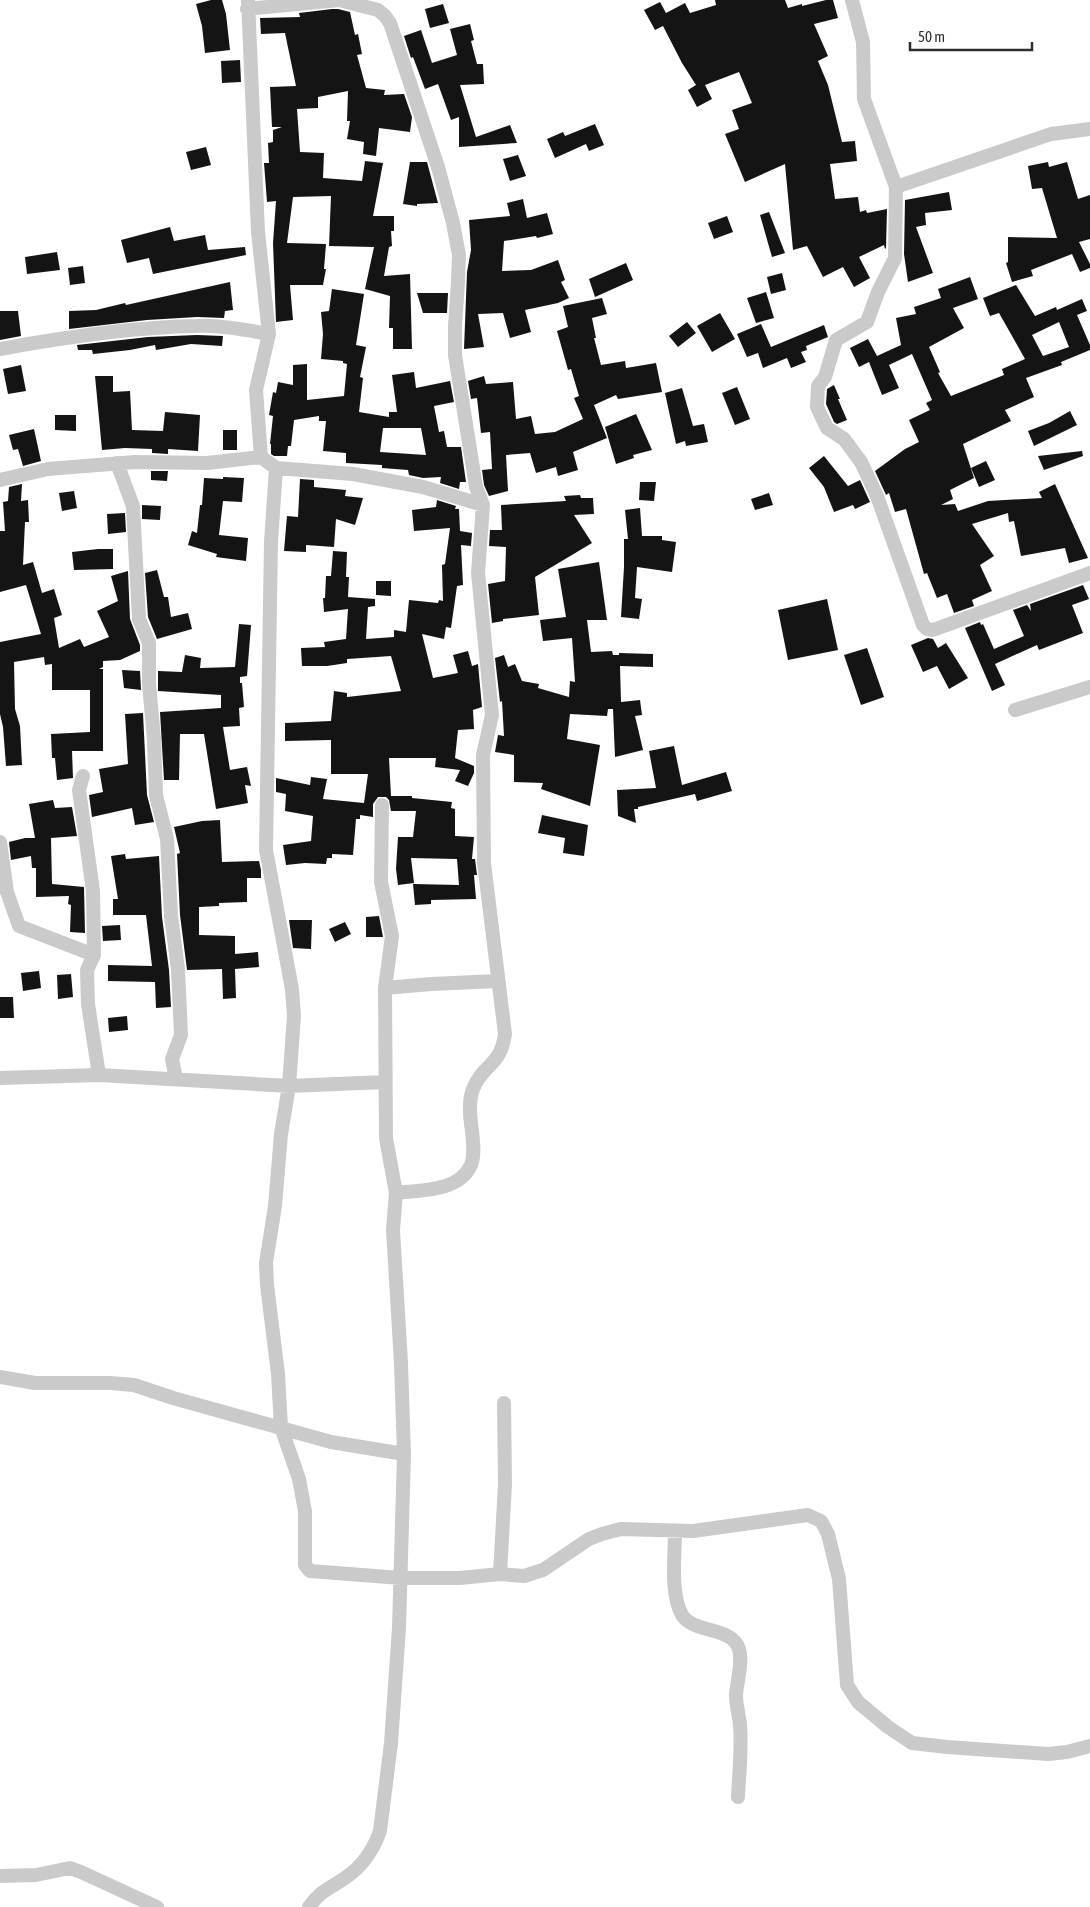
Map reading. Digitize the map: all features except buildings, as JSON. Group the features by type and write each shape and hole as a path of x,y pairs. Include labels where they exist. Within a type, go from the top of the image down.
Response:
{"street":[{"path":"261,457 256,390 269,334 258,232 248,4 339,0 378,10 390,23 438,167 453,223 459,255 455,355 476,487 483,505 478,573 492,715 483,755 484,863 505,1034 503,1047 498,1057 480,1076 471,1097 472,1164 464,1176 454,1183 438,1188 396,1193"},
{"path":"852,0 863,42 864,99 896,187 895,258 878,292 867,322 836,340 825,377 818,386 817,407 827,428 844,439 861,462 876,496 923,625 927,629 933,630 1090,573"},
{"path":"896,187 1051,134 1090,129"},
{"path":"0,348 119,331 198,326 269,334"},
{"path":"0,480 48,469 134,462 207,463 261,457 276,468 352,474 422,486 483,505"},
{"path":"117,463 133,506 139,619 149,643 149,684 154,739 156,795 167,839 171,916 178,969 181,1034 172,1059 176,1079"},
{"path":"276,468 271,542 266,850 294,1016 289,1086 281,1134 275,1206 266,1263 266,1285 278,1374 281,1427 299,1479 305,1511 306,1569 310,1571 401,1578 460,1578 500,1574 531,1575 557,1562 589,1539 621,1529 675,1532 722,1528 808,1515 821,1520 828,1534 839,1579 847,1685 858,1702 912,1743 1048,1754 1067,1752 1090,1746"},
{"path":"1015,710 1090,687"},
{"path":"84,776 79,790 94,891 94,955 86,970 88,1004 99,1075"},
{"path":"309,1907 324,1889 344,1879 367,1859 376,1844 380,1831 391,1742 401,1578 404,1454 393,1230 396,1193 386,1138 385,988 392,936 381,882 382,805"},
{"path":"0,842 3,886 19,926 94,955"},
{"path":"385,988 497,981"},
{"path":"0,1078 99,1075 289,1086 385,1082"},
{"path":"0,1377 35,1383 110,1383 134,1385 173,1398 332,1442 404,1454"},
{"path":"500,1574 505,1484 504,1403"},
{"path":"675,1532 674,1582 682,1614 686,1620 694,1624 727,1636 733,1640 740,1651 736,1695 740,1724 738,1797"},
{"path":"0,1876 36,1875 70,1868 157,1907"}]}
